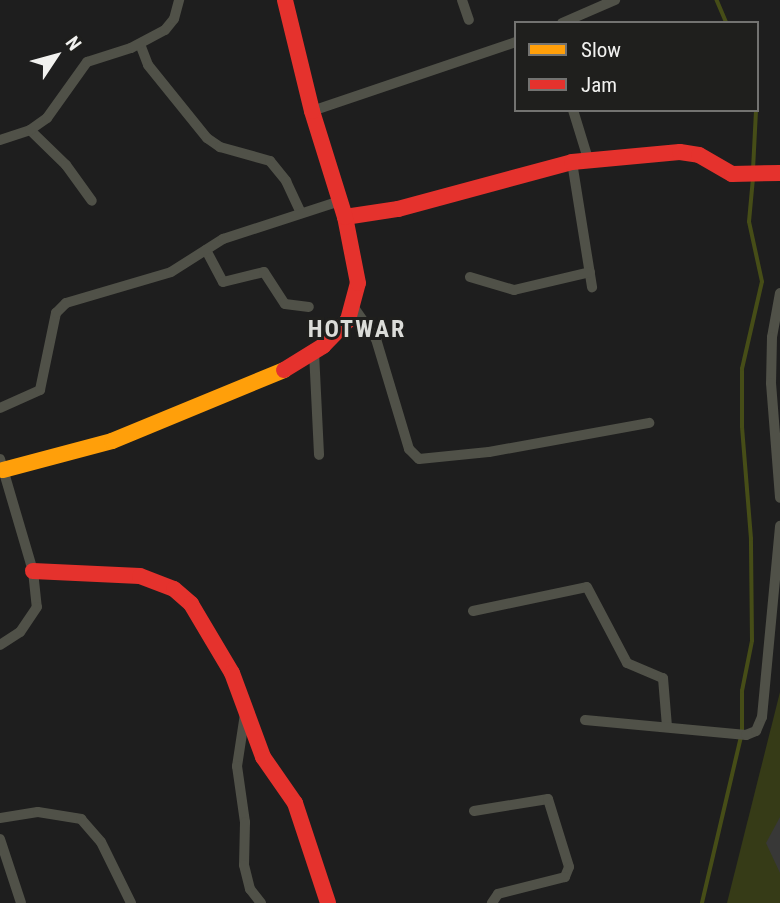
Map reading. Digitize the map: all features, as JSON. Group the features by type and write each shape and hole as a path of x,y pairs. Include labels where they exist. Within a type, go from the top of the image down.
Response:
{"street":[{"path":"0,140 30,130 47,118 86,62 139,44 170,26 179,0"},
{"path":"0,645 32,619 37,607 33,571 1,465 124,437 292,367 337,333 355,309 358,283 343,209 312,111 285,0"},
{"path":"461,0 469,20"},
{"path":"567,21 615,0"},
{"path":"312,111 393,80 514,43"},
{"path":"139,44 148,65 207,138 220,147 260,156 275,165 301,213"},
{"path":"574,112 589,162"},
{"path":"30,130 66,165 92,201"},
{"path":"0,408 34,396 42,388 55,318 62,306 171,272 223,239 301,213 343,209 398,209 572,162 680,152 699,155 732,174 780,173"},
{"path":"572,162 592,287"},
{"path":"206,250 223,282 264,272 285,304 309,307"},
{"path":"470,277 514,290 590,272"},
{"path":"780,293 772,337 771,383 780,498"},
{"path":"355,309 376,339 409,449 419,459 489,452 649,423"},
{"path":"314,352 319,455"},
{"path":"585,720 742,734 756,731 762,717 780,526"},
{"path":"33,571 140,576 174,589 205,620 233,673 263,757 295,803 328,903"},
{"path":"473,611 587,587 626,663 663,678 667,727"},
{"path":"245,711 237,766 245,822 244,865 247,882 261,903"},
{"path":"474,811 548,799 569,867 565,877 498,894 492,903"},
{"path":"0,818 47,812 80,819 101,842 131,903"},
{"path":"0,839 21,903"}],"green space":[{"path":"780,692 780,903 727,903"}],"building":[{"path":"780,817 780,873 766,843"}],"waterway":[{"path":"717,0 726,21"},
{"path":"753,170 756,112"},
{"path":"702,903 742,733 742,691 752,641 751,539 742,427 742,369 762,282 749,222 753,178"}],"traffic: slow":[{"path":"3,470 112,441 284,370"}],"traffic: jam":[{"path":"284,370 323,346 348,320 358,283 345,217 312,111 285,0"},
{"path":"345,217 398,209 572,162 680,152 699,155 732,174 780,173"},
{"path":"33,571 140,576 174,589 191,604 232,673 263,757 295,803 328,903"}],"district":[{"name":"HOTWAR","path":"357,330"}]}
